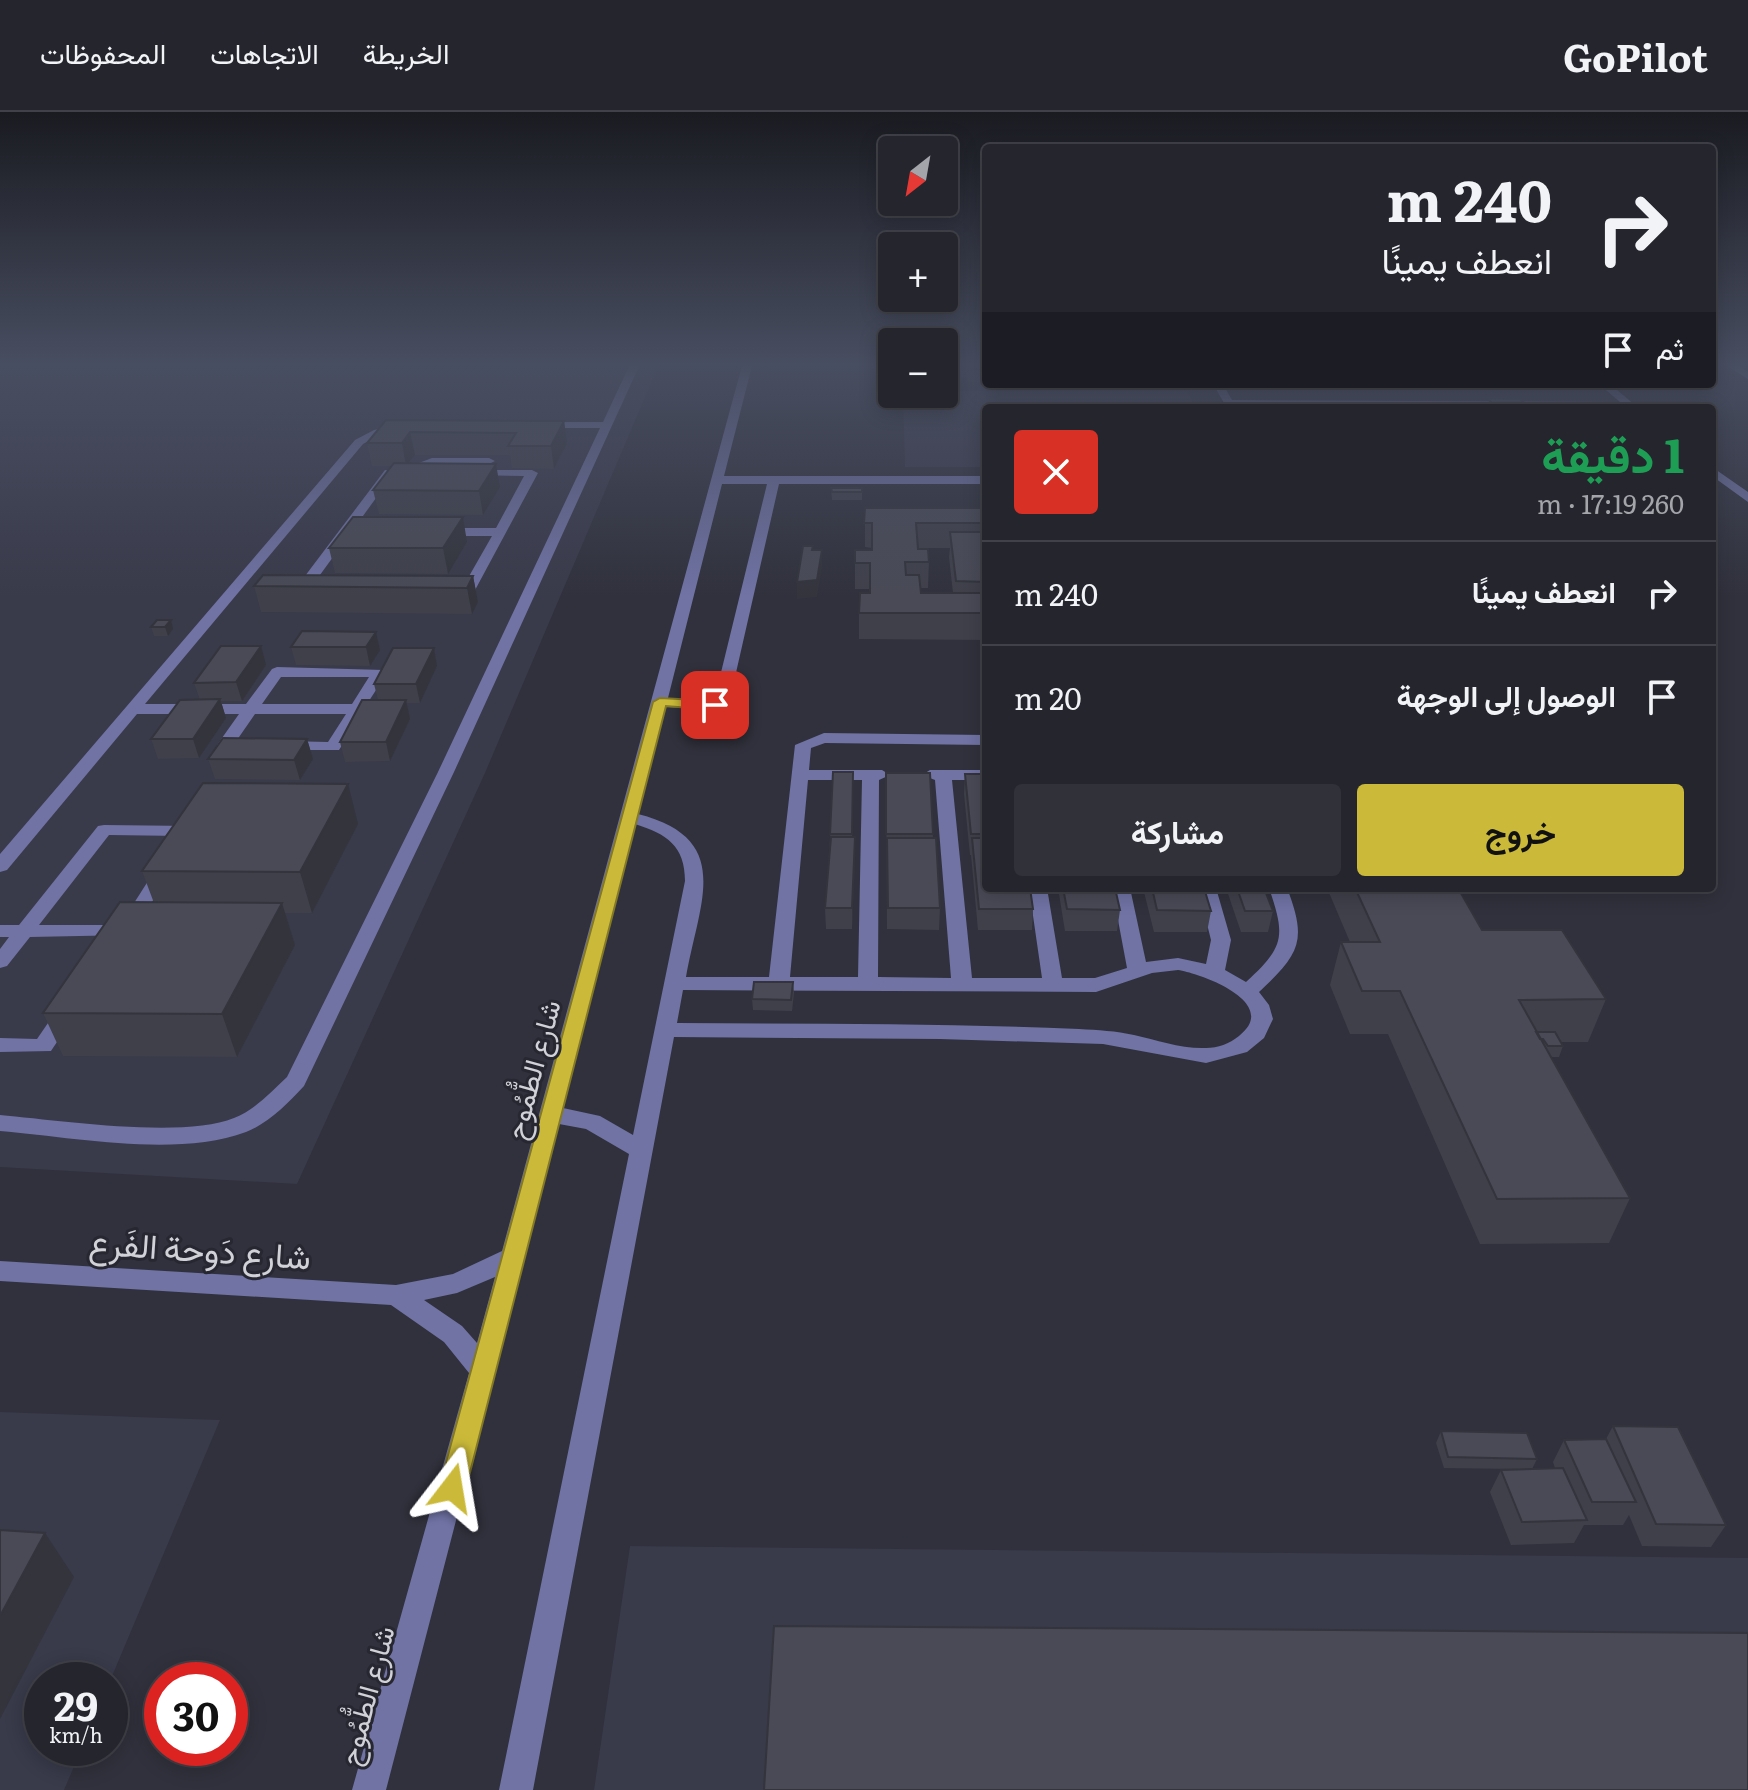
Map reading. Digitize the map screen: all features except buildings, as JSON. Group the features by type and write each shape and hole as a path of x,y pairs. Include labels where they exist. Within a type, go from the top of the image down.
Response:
{"street":[{"path":"0,866 244,586 362,440"},
{"path":"0,1123 201,1135 238,1126 269,1109 296,1081 446,772 599,440"},
{"name":"شارع الطُّمُوح","path":"369,1790 660,702 726,440"},
{"path":"356,526 388,472 532,473 469,589 439,589"},
{"path":"1716,473 1748,498"},
{"path":"715,480 982,480"},
{"path":"660,702 696,706 715,705 722,699 774,480"},
{"path":"1716,483 1729,483"},
{"path":"430,519 503,526"},
{"path":"319,587 297,587 344,532 368,520"},
{"path":"422,532 503,526"},
{"path":"277,672 379,673 333,747 225,745 251,709 277,672"},
{"path":"134,709 382,709"},
{"path":"779,984 803,745 819,739 982,740"},
{"path":"798,775 982,775"},
{"path":"868,984 871,775"},
{"path":"943,775 962,984"},
{"path":"516,1790 667,1030 696,863 689,847 674,833 628,817"},
{"path":"0,962 104,830 192,831 105,956"},
{"path":"1039,892 1053,985"},
{"path":"1122,892 1138,972"},
{"path":"1208,892 1221,940 1215,971"},
{"path":"1248,991 1290,947 1292,925 1280,892"},
{"path":"0,931 123,931"},
{"path":"667,1030 1102,1037 1191,1055 1213,1055 1248,1042 1257,1030 1260,1017 1257,1004 1248,991 1215,971 1174,964 1096,985 673,983"},
{"path":"0,1045 43,1046 78,995"},
{"path":"550,1114 592,1122 643,1151"},
{"name":"شارع دَوحة الفَرع","path":"0,1271 396,1295 457,1283 513,1257"},
{"path":"396,1295 453,1334 482,1369"}],"shaded area":[{"path":"0,440 627,440 485,773 297,1184 0,1167"},
{"path":"904,440 982,440 982,467 905,467"},
{"path":"0,1412 220,1420 118,1662 24,1662 24,1766 74,1766 64,1790 0,1790"},
{"path":"630,1546 1748,1558 1748,1790 594,1790"}],"route":[{"path":"452,1488 660,702 715,705"}]}
